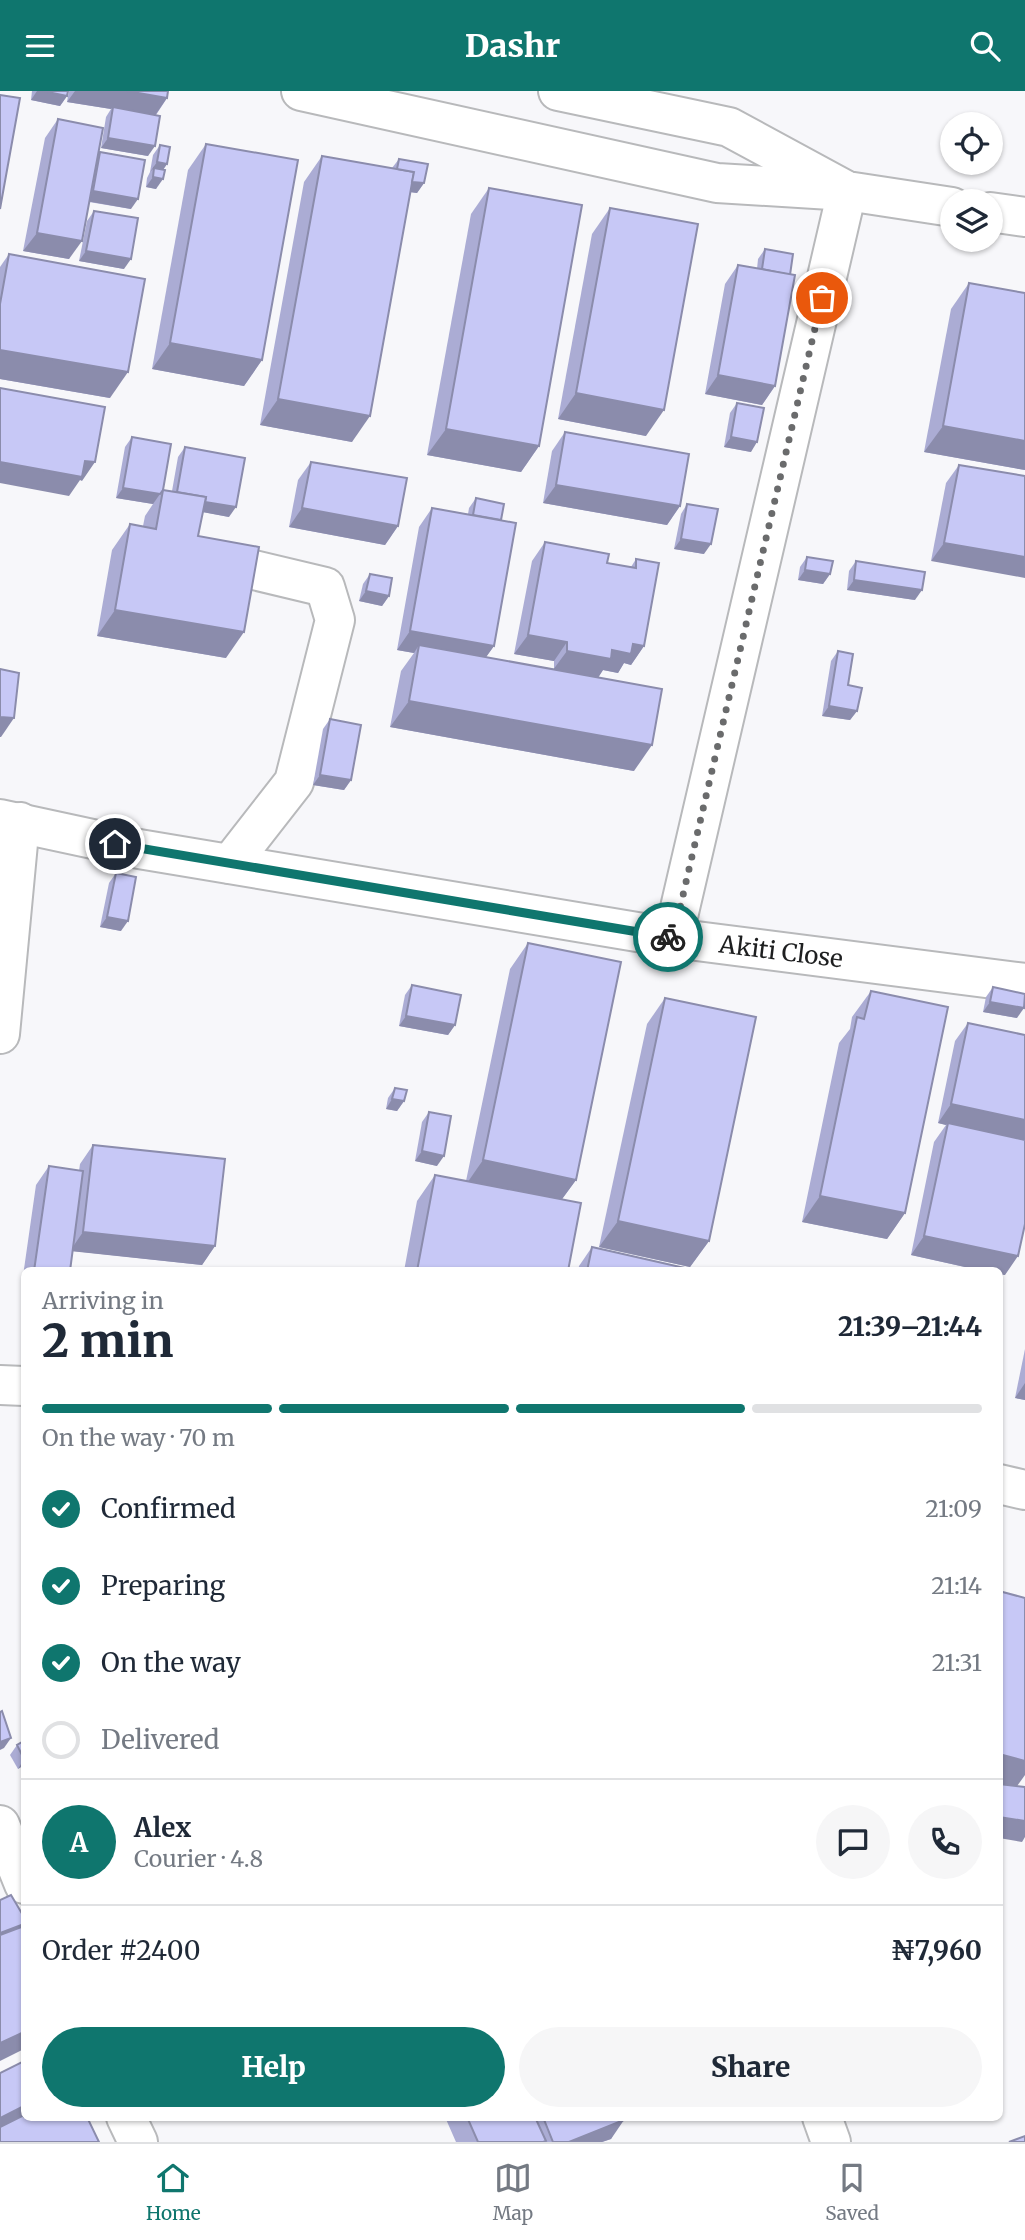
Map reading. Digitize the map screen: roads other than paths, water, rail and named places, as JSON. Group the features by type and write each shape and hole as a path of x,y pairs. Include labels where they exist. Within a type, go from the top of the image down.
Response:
{"street":[{"path":"301,91 717,183 847,191 940,205"},
{"path":"558,91 729,127 847,191"},
{"path":"673,938 847,191"},
{"path":"1003,214 1025,218"},
{"path":"230,865 294,782 335,620 324,587 237,566"},
{"path":"0,1034 10,820"},
{"name":"Akiti Close","path":"10,820 139,849 673,938 1025,983"},
{"path":"0,1385 21,1386"},
{"path":"1003,1485 1025,1490"},
{"path":"0,1825 21,1877"},
{"path":"128,2121 138,2142"},
{"path":"823,2121 831,2142"}]}
